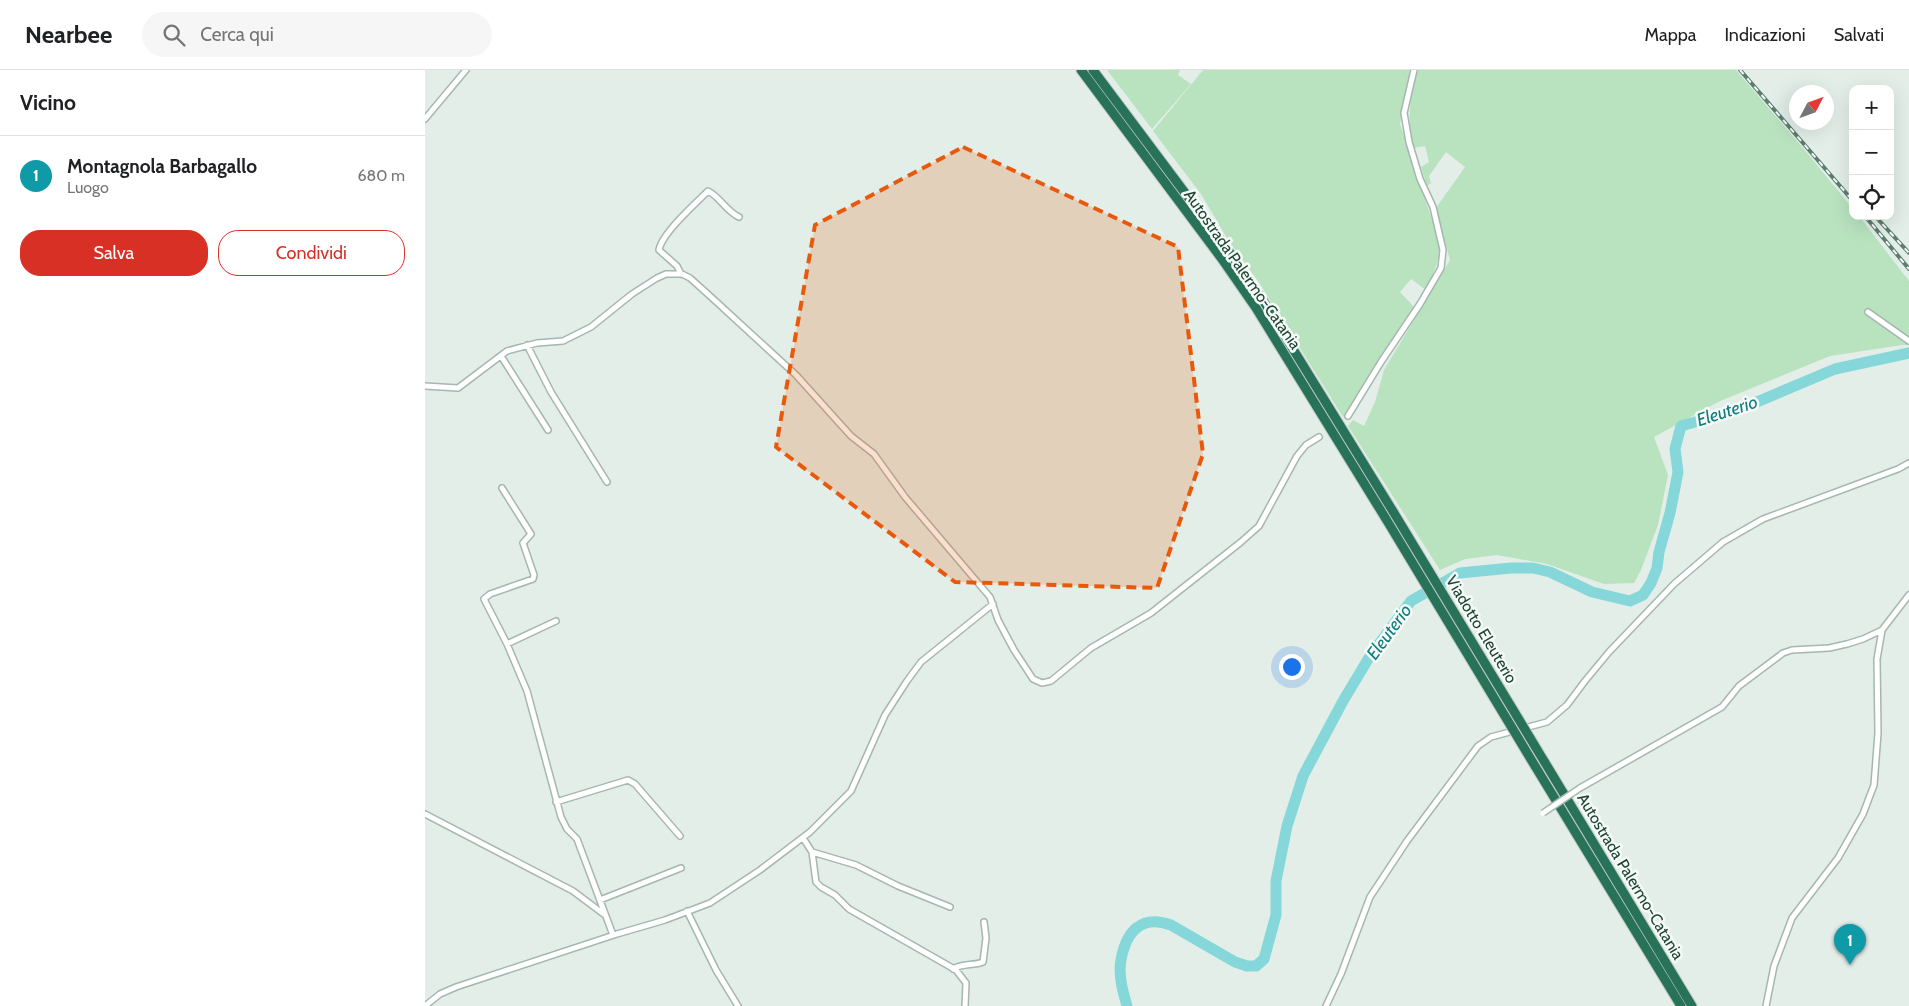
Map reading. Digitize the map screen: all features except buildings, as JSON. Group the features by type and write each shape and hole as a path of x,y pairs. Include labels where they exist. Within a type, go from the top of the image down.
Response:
{"highway":[{"name":"Autostrada Palermo-Catania","path":"1081,70 1222,259 1256,308 1386,519"},
{"name":"Autostrada Palermo-Catania","path":"1093,70 1230,253 1264,302 1394,514"},
{"name":"Viadotto Eleuterio","path":"1394,514 1544,760"},
{"name":"Viadotto Eleuterio","path":"1386,519 1535,766"},
{"name":"Autostrada Palermo-Catania","path":"1544,760 1692,1006"},
{"name":"Autostrada Palermo-Catania","path":"1535,766 1681,1006"}],"street":[{"path":"425,119 466,70"},
{"path":"1348,416 1441,268 1443,250 1433,207 1420,179 1409,142 1404,113 1414,70"},
{"path":"739,217 708,191 689,209 667,235 659,250 677,266 682,274 703,290 796,374 851,436 873,454 905,497 990,597 998,620 1014,650 1033,679 1042,683 1051,681 1091,648 1151,613 1248,536 1259,526 1297,456 1306,446 1319,437"},
{"path":"425,386 458,388 507,351 527,345 563,341 581,333 652,281 666,274 682,274"},
{"path":"1868,312 1909,341"},
{"path":"527,345 551,392 607,482"},
{"path":"501,356 548,430"},
{"path":"1326,1006 1341,974 1370,897 1407,841 1478,746 1491,737 1547,722 1567,705 1609,652 1674,584 1723,542 1763,519 1898,469 1909,463"},
{"path":"502,488 531,534 523,543 534,575 533,579 490,594 484,599 507,644 527,691 561,817 567,829 577,839 613,935"},
{"path":"1543,813 1581,788 1722,707 1739,686 1783,654 1792,650 1829,648 1847,644 1882,630 1909,595"},
{"path":"425,1006 439,994 456,986 665,920 710,903 728,892 803,838 826,818 851,791 885,715 921,662 993,604"},
{"path":"507,644 556,621"},
{"path":"1766,1006 1774,966 1792,918 1838,858 1863,814 1874,785 1877,733 1877,659 1882,630"},
{"path":"556,802 628,780 635,784 680,836"},
{"path":"425,814 573,891 606,916"},
{"path":"803,838 812,852 816,882 835,895 849,909 953,969 966,983 965,1006"},
{"path":"812,852 856,865 898,886 950,907"},
{"path":"600,900 681,868"},
{"path":"687,911 738,1006"},
{"path":"953,969 959,965 983,962 986,938 985,922"}],"highlighted area":[{"path":"963,147 1178,247 1203,454 1157,588 955,582 776,447 815,225"}],"green space":[{"path":"1107,70 1180,70 1178,75 1191,84 1152,129"},
{"path":"1203,70 1410,70 1400,124 1439,241 1437,260 1426,290 1411,279 1400,292 1414,307 1394,340 1383,353 1360,396 1343,417 1260,284 1227,238 1201,194 1153,131"},
{"path":"1418,70 1736,70 1849,204 1849,220 1862,220 1909,281 1909,345 1830,356 1718,402 1654,437 1668,475 1658,525 1634,583 1604,584 1547,564 1497,555 1465,559 1440,570 1348,426 1353,420 1364,426 1375,402 1384,370 1450,260 1436,208 1465,167 1446,152 1429,176 1431,183 1427,186 1421,167 1429,162 1425,146 1414,148 1410,126 1411,100"}],"waterway":[{"name":"Eleuterio","path":"1127,1006 1121,977 1121,960 1123,950 1131,934 1143,924 1160,922 1171,925 1235,962 1247,966 1256,966 1264,959 1276,915 1276,881 1287,826 1303,776 1343,701 1370,656 1411,601 1460,573 1511,568 1533,568 1550,572 1592,592 1630,601 1643,595 1651,583 1657,568 1659,552 1670,513 1678,472 1675,449 1681,426 1738,410 1835,369 1909,353"}],"railway":[{"path":"1740,70 1849,196"},
{"path":"1868,220 1909,269"},
{"path":"1879,220 1909,253"}],"place":[{"name":"Montagnola Barbagallo","path":"1850,965"}]}
